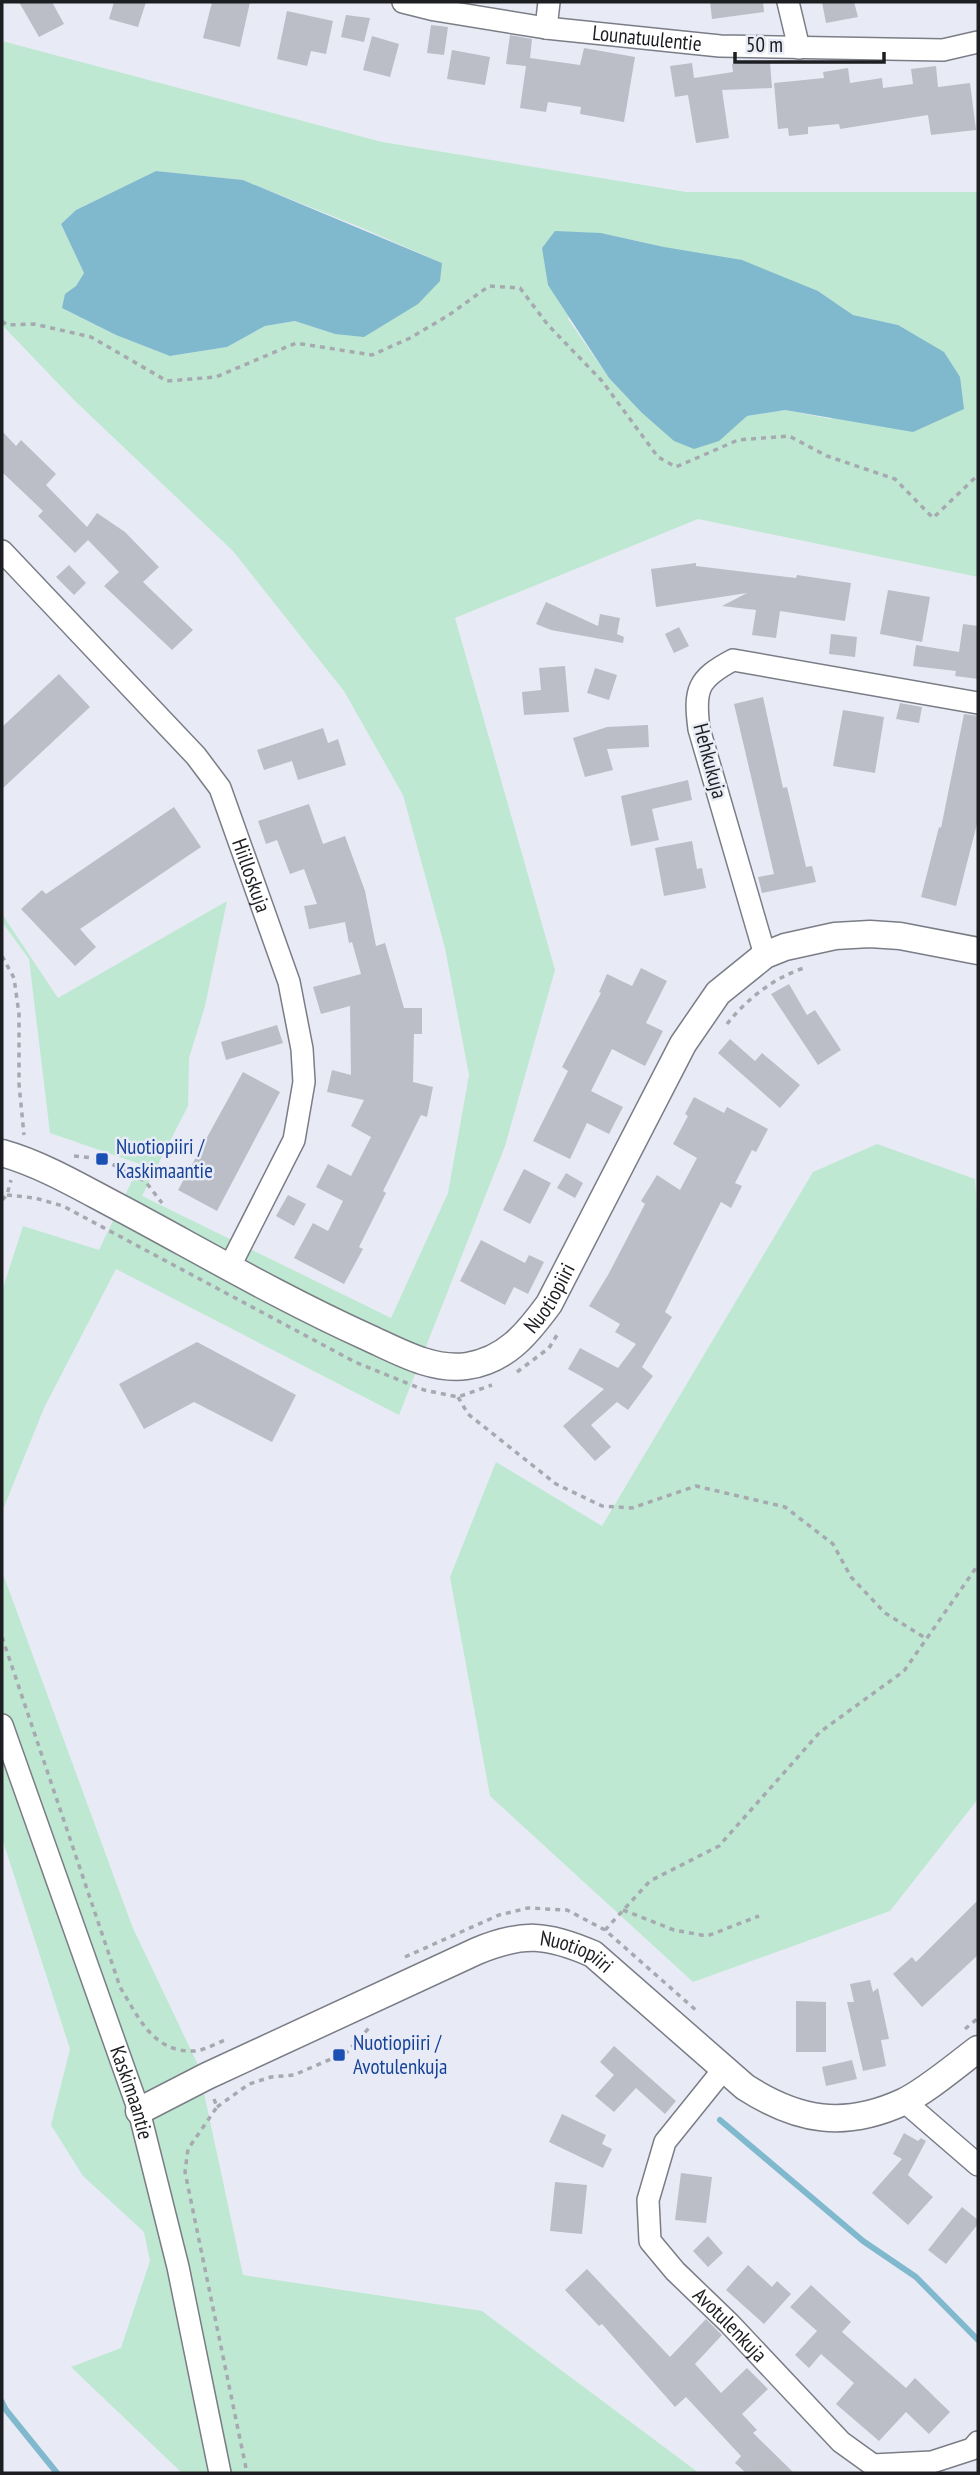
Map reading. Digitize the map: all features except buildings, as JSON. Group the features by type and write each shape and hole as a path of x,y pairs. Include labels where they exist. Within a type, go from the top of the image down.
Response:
{"street":[{"name":"Lounatuulentie","path":"403,2 435,10 546,28 720,47 943,50 978,42"},
{"path":"546,28 548,2"},
{"path":"788,2 799,48"},
{"name":"Hiilloskuja","path":"2,551 196,756 220,788 289,982 302,1049 304,1082 294,1140 230,1266"},
{"name":"Hehkukuja","path":"765,955 699,729 696,706 699,688 713,670 733,660 978,703"},
{"name":"Nuotiopiiri","path":"20,1146 230,1266 341,1325 439,1366 466,1366 486,1362 503,1355 527,1334 549,1304 683,1044 718,993 765,955 785,947 835,936 900,936 978,951"},
{"name":"Kaskimaantie","path":"2,1725 139,2111 178,2267 220,2473"},
{"name":"Nuotiopiiri","path":"139,2111 207,2076 498,1943 544,1936 593,1954 639,1992 723,2070 764,2099 801,2115 844,2118 868,2115 905,2102 969,2041"},
{"name":"Avotulenkuja","path":"723,2070 665,2143 648,2200 650,2241 675,2271 729,2323 841,2442 873,2465 932,2462 972,2449 978,2442"},
{"path":"905,2102 978,2165"}],"path":[{"path":"2,321 7,325 34,324 91,337 167,381 216,377 296,343 372,355 410,338 449,315 489,286 520,288 548,325 602,381 658,457 676,467 738,440 789,436 827,456 895,479 933,518 978,475"},
{"path":"2,956 14,978 19,1014 20,1146 7,1195 2,1200"},
{"path":"721,1032 738,1011 771,983 805,968"},
{"path":"65,1153 102,1159 145,1181 170,1213"},
{"path":"7,1195 35,1198 63,1206 355,1362 424,1390 458,1397 497,1382"},
{"path":"509,1376 522,1370 549,1348 561,1326"},
{"path":"458,1397 468,1414 556,1484 602,1506 632,1508 696,1486 785,1507 833,1544 851,1577 885,1613 927,1639"},
{"path":"701,2016 605,1930 650,1881 719,1846 820,1732 904,1671 978,1565"},
{"path":"2,1637 120,1987 145,2028 157,2041 171,2049 197,2051 217,2107"},
{"path":"624,1910 674,1930 707,1936 759,1916"},
{"path":"969,2041 978,2018"},
{"path":"247,2473 185,2172 188,2149 217,2107 248,2084 271,2077 294,2075 347,2052 370,2027"}],"green space":[{"path":"2,41 382,142 686,192 978,192 978,577 698,519 455,618 555,970 505,1146 399,1415 116,1269 44,1408 2,1512 2,1291 23,1226 99,1250 140,1164 50,1133 29,959 2,922 2,914 58,998 227,901 205,1006 189,1058 188,1106 142,1196 391,1318 448,1193 469,1075 445,948 403,795 344,691 233,551 74,400 2,325","holes":["156,171 243,180 442,263 335,334 296,321 265,326 227,347 171,356 116,335 62,308 84,273 61,224 76,210","601,233 664,247 818,291 853,315 898,325 831,419 785,410 747,416 641,412 609,378 568,319"]},
{"path":"877,1144 975,1179 978,1226 978,1799 890,1911 693,1982 490,1796 450,1577 496,1462 602,1526 813,1172"},
{"path":"2,1571 132,1926 198,2065 243,2275 482,2311 699,2473 182,2473 71,2367 121,2348 150,2261 144,2232 83,2176 51,2125 70,2049 2,1838"}],"water":[{"path":"156,171 243,180 442,263 440,281 418,304 364,337 335,334 295,321 265,326 227,347 170,356 116,335 62,308 65,294 76,286 84,273 61,224 76,210"},
{"path":"555,231 601,233 742,260 818,291 853,315 898,325 944,352 960,377 964,409 913,432 785,410 747,416 719,441 694,449 674,441 641,412 609,378 548,285 542,248"}],"waterway":[{"path":"720,2120 863,2241 916,2277 978,2340"},
{"path":"2,2402 57,2473"}],"place":[{"name":"Nuotiopiiri / Kaskimaantie","path":"102,1159"},
{"name":"Nuotiopiiri / Avotulenkuja","path":"339,2055"}]}
